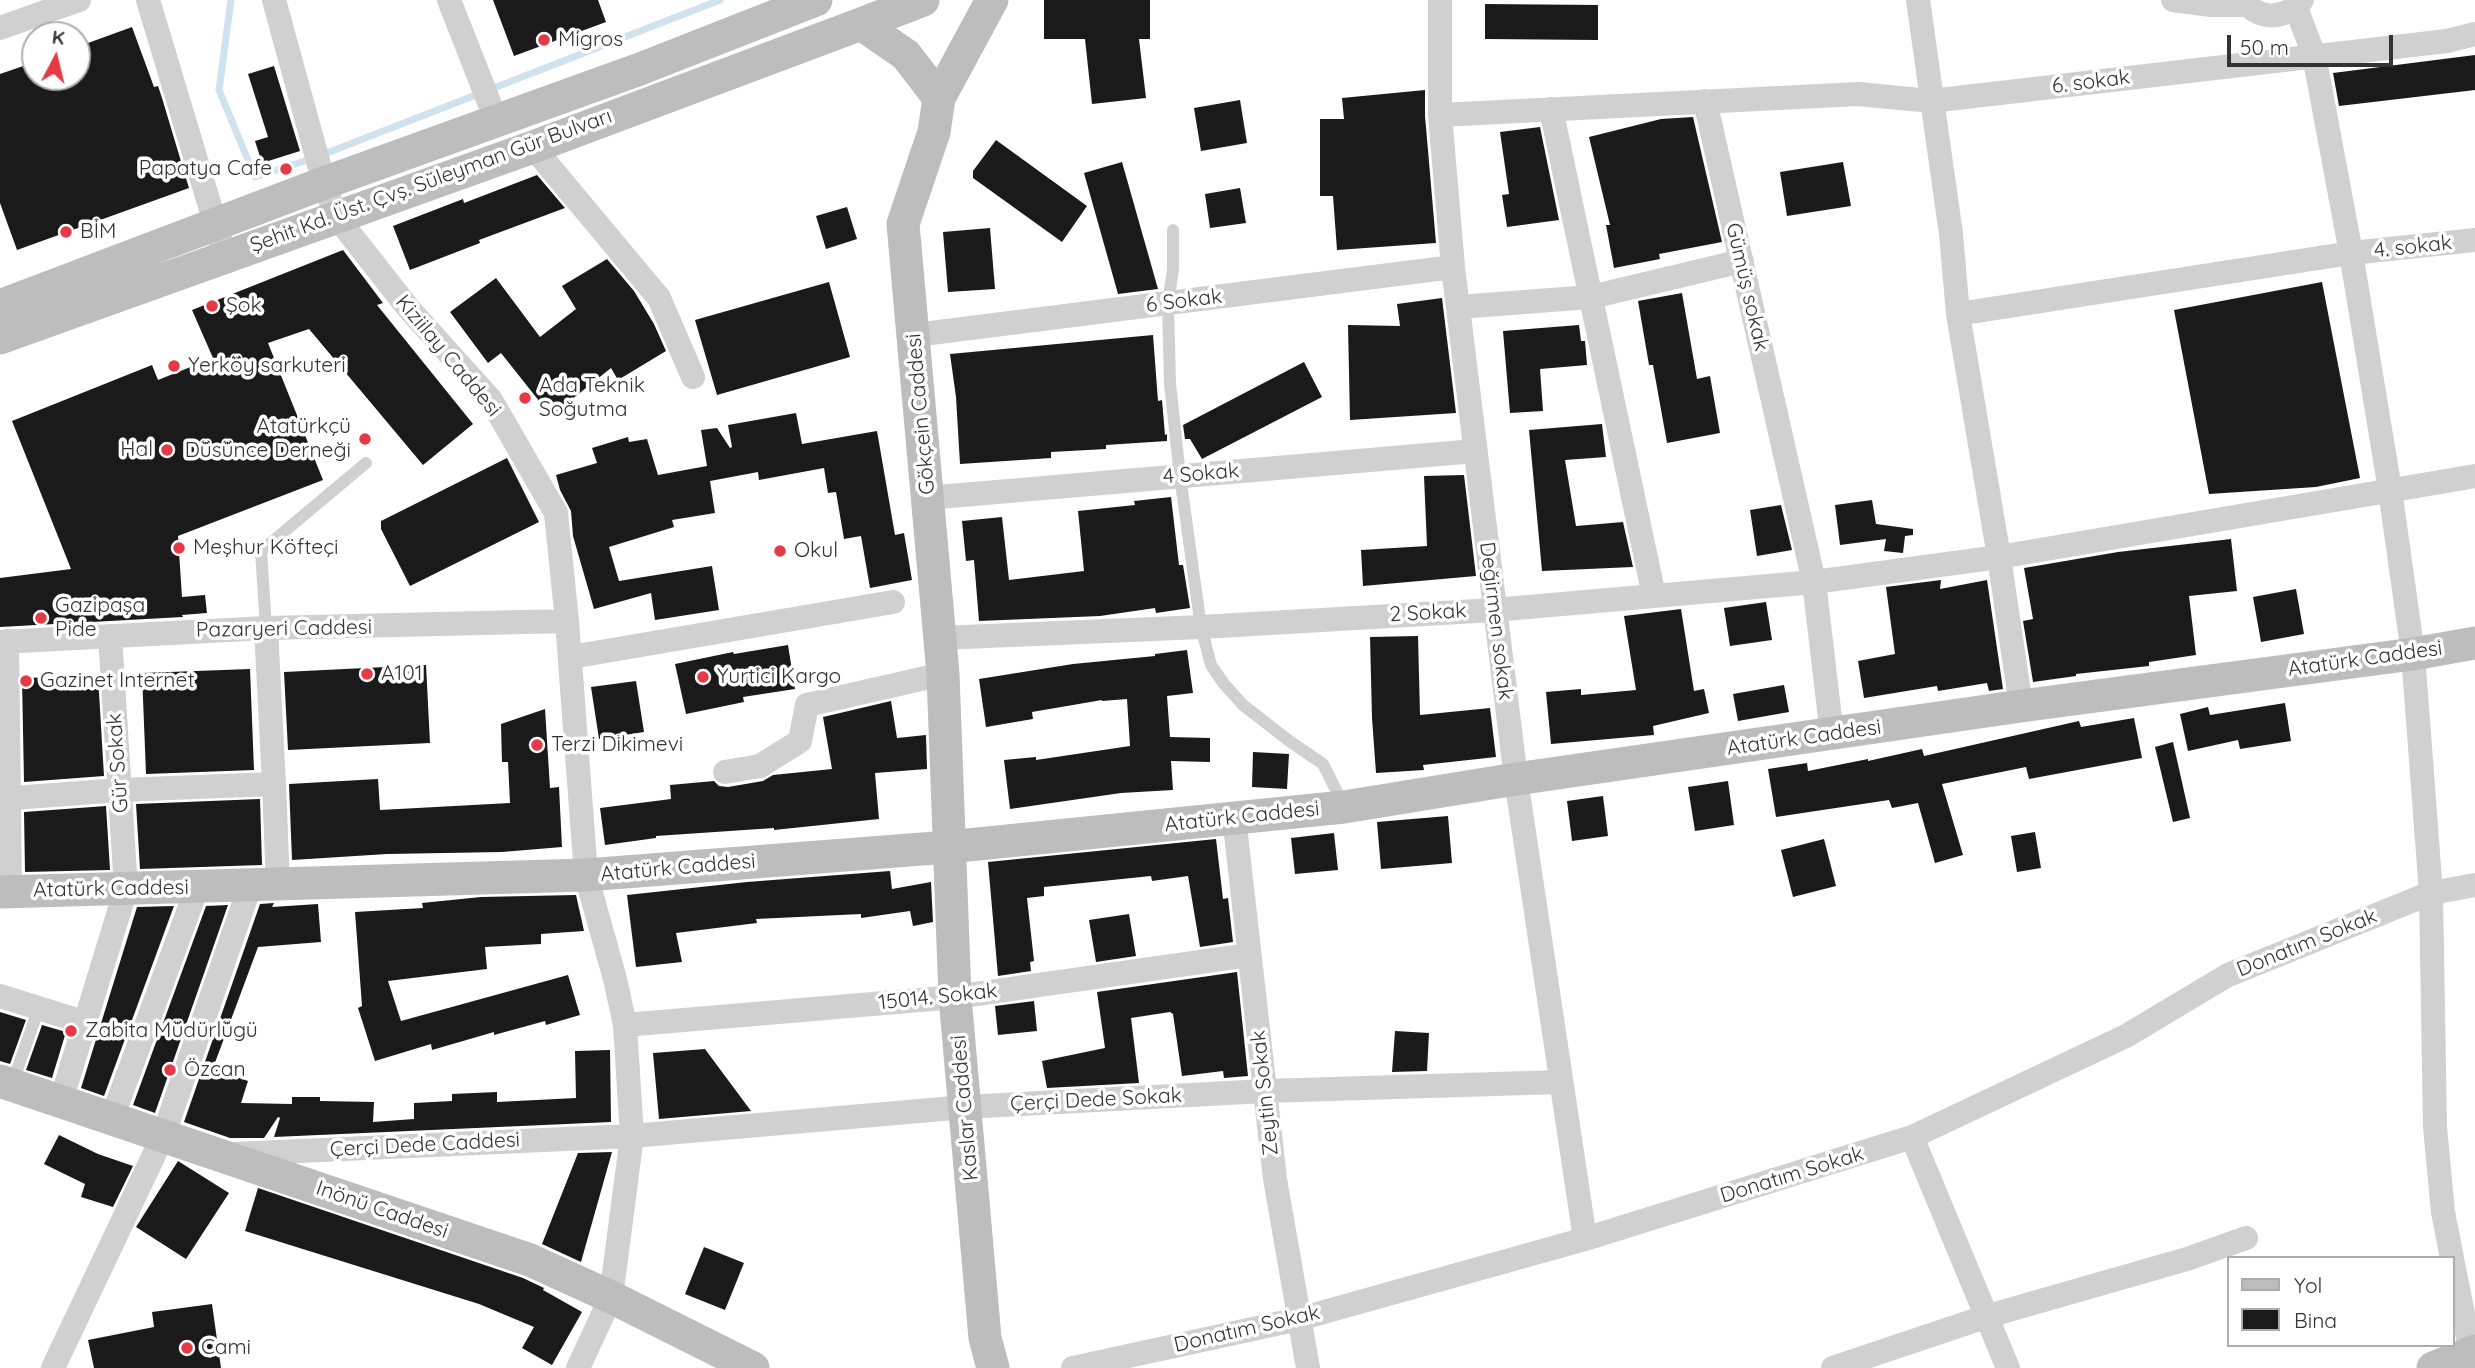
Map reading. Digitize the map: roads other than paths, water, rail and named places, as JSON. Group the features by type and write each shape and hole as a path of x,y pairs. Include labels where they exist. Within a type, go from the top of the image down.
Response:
{"street":[{"path":"0,28 79,0"},
{"path":"148,0 225,256"},
{"name":"Kiziilay Caddesi","path":"274,0 336,216 409,309 491,400 556,513 568,621 586,875 625,1025 632,1136 611,1297 578,1368"},
{"path":"449,0 493,113"},
{"name":"Şehit Kd. Üst. Çvş. Süleyman Gür Bulvarı","path":"0,306 215,223 319,163 640,69 770,8 816,0"},
{"name":"Şehit Kd. Üst. Çvş. Süleyman Gür Bulvarı","path":"0,338 533,146 923,0"},
{"name":"Gökçein Caddesi","path":"948,847 943,674 915,335 903,224 934,132 939,98 992,0"},
{"name":"Değirmen sokak","path":"1440,0 1440,115 1453,267 1516,779 1585,1239"},
{"path":"1918,0 1951,234 1958,314 2021,706"},
{"path":"2174,0 2211,5 2245,2 2265,15 2286,13 2299,4 2314,55 2351,253 2390,490 2413,654 2431,893 2435,1127 2443,1212 2452,1256"},
{"path":"861,24 906,55 939,98"},
{"name":"6. sokak","path":"1705,101 1858,94 1931,101 2447,41 2475,34"},
{"path":"1440,115 1705,101"},
{"name":"Gümüş sokak","path":"1705,101 1814,582 1832,735"},
{"path":"1551,109 1654,596"},
{"path":"533,146 659,298 693,377"},
{"name":"4. sokak","path":"1958,314 2351,253 2475,240"},
{"path":"1458,307 1591,297 1741,261"},
{"name":"6 Sokak","path":"915,335 1453,267"},
{"name":"4 Sokak","path":"927,498 1475,451"},
{"name":"2 Sokak","path":"940,638 1201,627 1494,610 1814,582 1999,557 2475,476"},
{"path":"570,657 893,602"},
{"name":"Pazaryeri Caddesi","path":"4,642 266,628 568,621"},
{"path":"53,1368 163,1136 264,886 274,784 266,628"},
{"name":"Gür Sokak","path":"110,636 126,889"},
{"path":"4,642 5,892"},
{"name":"Atatürk Caddesi","path":"5,892 586,875 948,847 1344,807 1516,779 2021,706 2413,654 2475,643"},
{"path":"725,772 760,766 800,741 807,705 943,674"},
{"path":"4,799 120,790 274,784"},
{"name":"Zeytin Sokak","path":"1234,817 1275,1179 1308,1368"},
{"name":"Kaslar Caddesi","path":"948,847 955,997 985,1338 993,1368"},
{"name":"Donatım Sokak","path":"1073,1368 1300,1319 1585,1239 1913,1137 2126,1036 2228,975 2431,893 2475,885"},
{"path":"112,1118 197,888"},
{"path":"61,1101 126,889"},
{"name":"15014. Sokak","path":"625,1025 955,997 1250,956"},
{"path":"0,996 86,1023"},
{"name":"Inönü Caddesi","path":"6,1082 530,1260 753,1368"},
{"name":"Çerçi Dede Sokak","path":"632,1136 965,1107 1265,1091 1562,1082"},
{"name":"Çerçi Dede Caddesi","path":"218,1154 632,1136"},
{"path":"1913,1137 2008,1368"},
{"path":"1833,1368 1987,1316 2246,1238"},
{"path":"2433,1368 2474,1355 2454,1267"}],"lane":[{"path":"1173,230 1173,270 1168,303 1170,384 1201,627 1212,665 1224,684 1243,705 1323,764 1344,807"},
{"path":"266,628 261,551 366,463"},
{"path":"6,1082 38,1008"}],"waterway":[{"path":"231,0 219,90 255,177 314,158 720,0"}],"place":[{"name":"Migros","path":"544,40"},
{"name":"Papatya Cafe","path":"286,169"},
{"name":"BİM","path":"66,232"},
{"name":"Şok","path":"212,306"},
{"name":"Yerköy sarkuteri","path":"174,366"},
{"name":"Ada Teknik Soğutma","path":"525,398"},
{"name":"Atatürkçü Düsünce Derneği","path":"365,439"},
{"name":"Hal","path":"167,450"},
{"name":"Meşhur Köfteçi","path":"179,548"},
{"name":"Okul","path":"780,551"},
{"name":"Gazipaşa Pide","path":"41,618"},
{"name":"A101","path":"367,674"},
{"name":"Yurtici Kargo","path":"703,677"},
{"name":"Gazinet Internet","path":"26,681"},
{"name":"Terzi Dikimevi","path":"537,745"},
{"name":"Zabita Müdürlügü","path":"71,1031"},
{"name":"Özcan","path":"170,1070"},
{"name":"Cami","path":"187,1348"}]}
